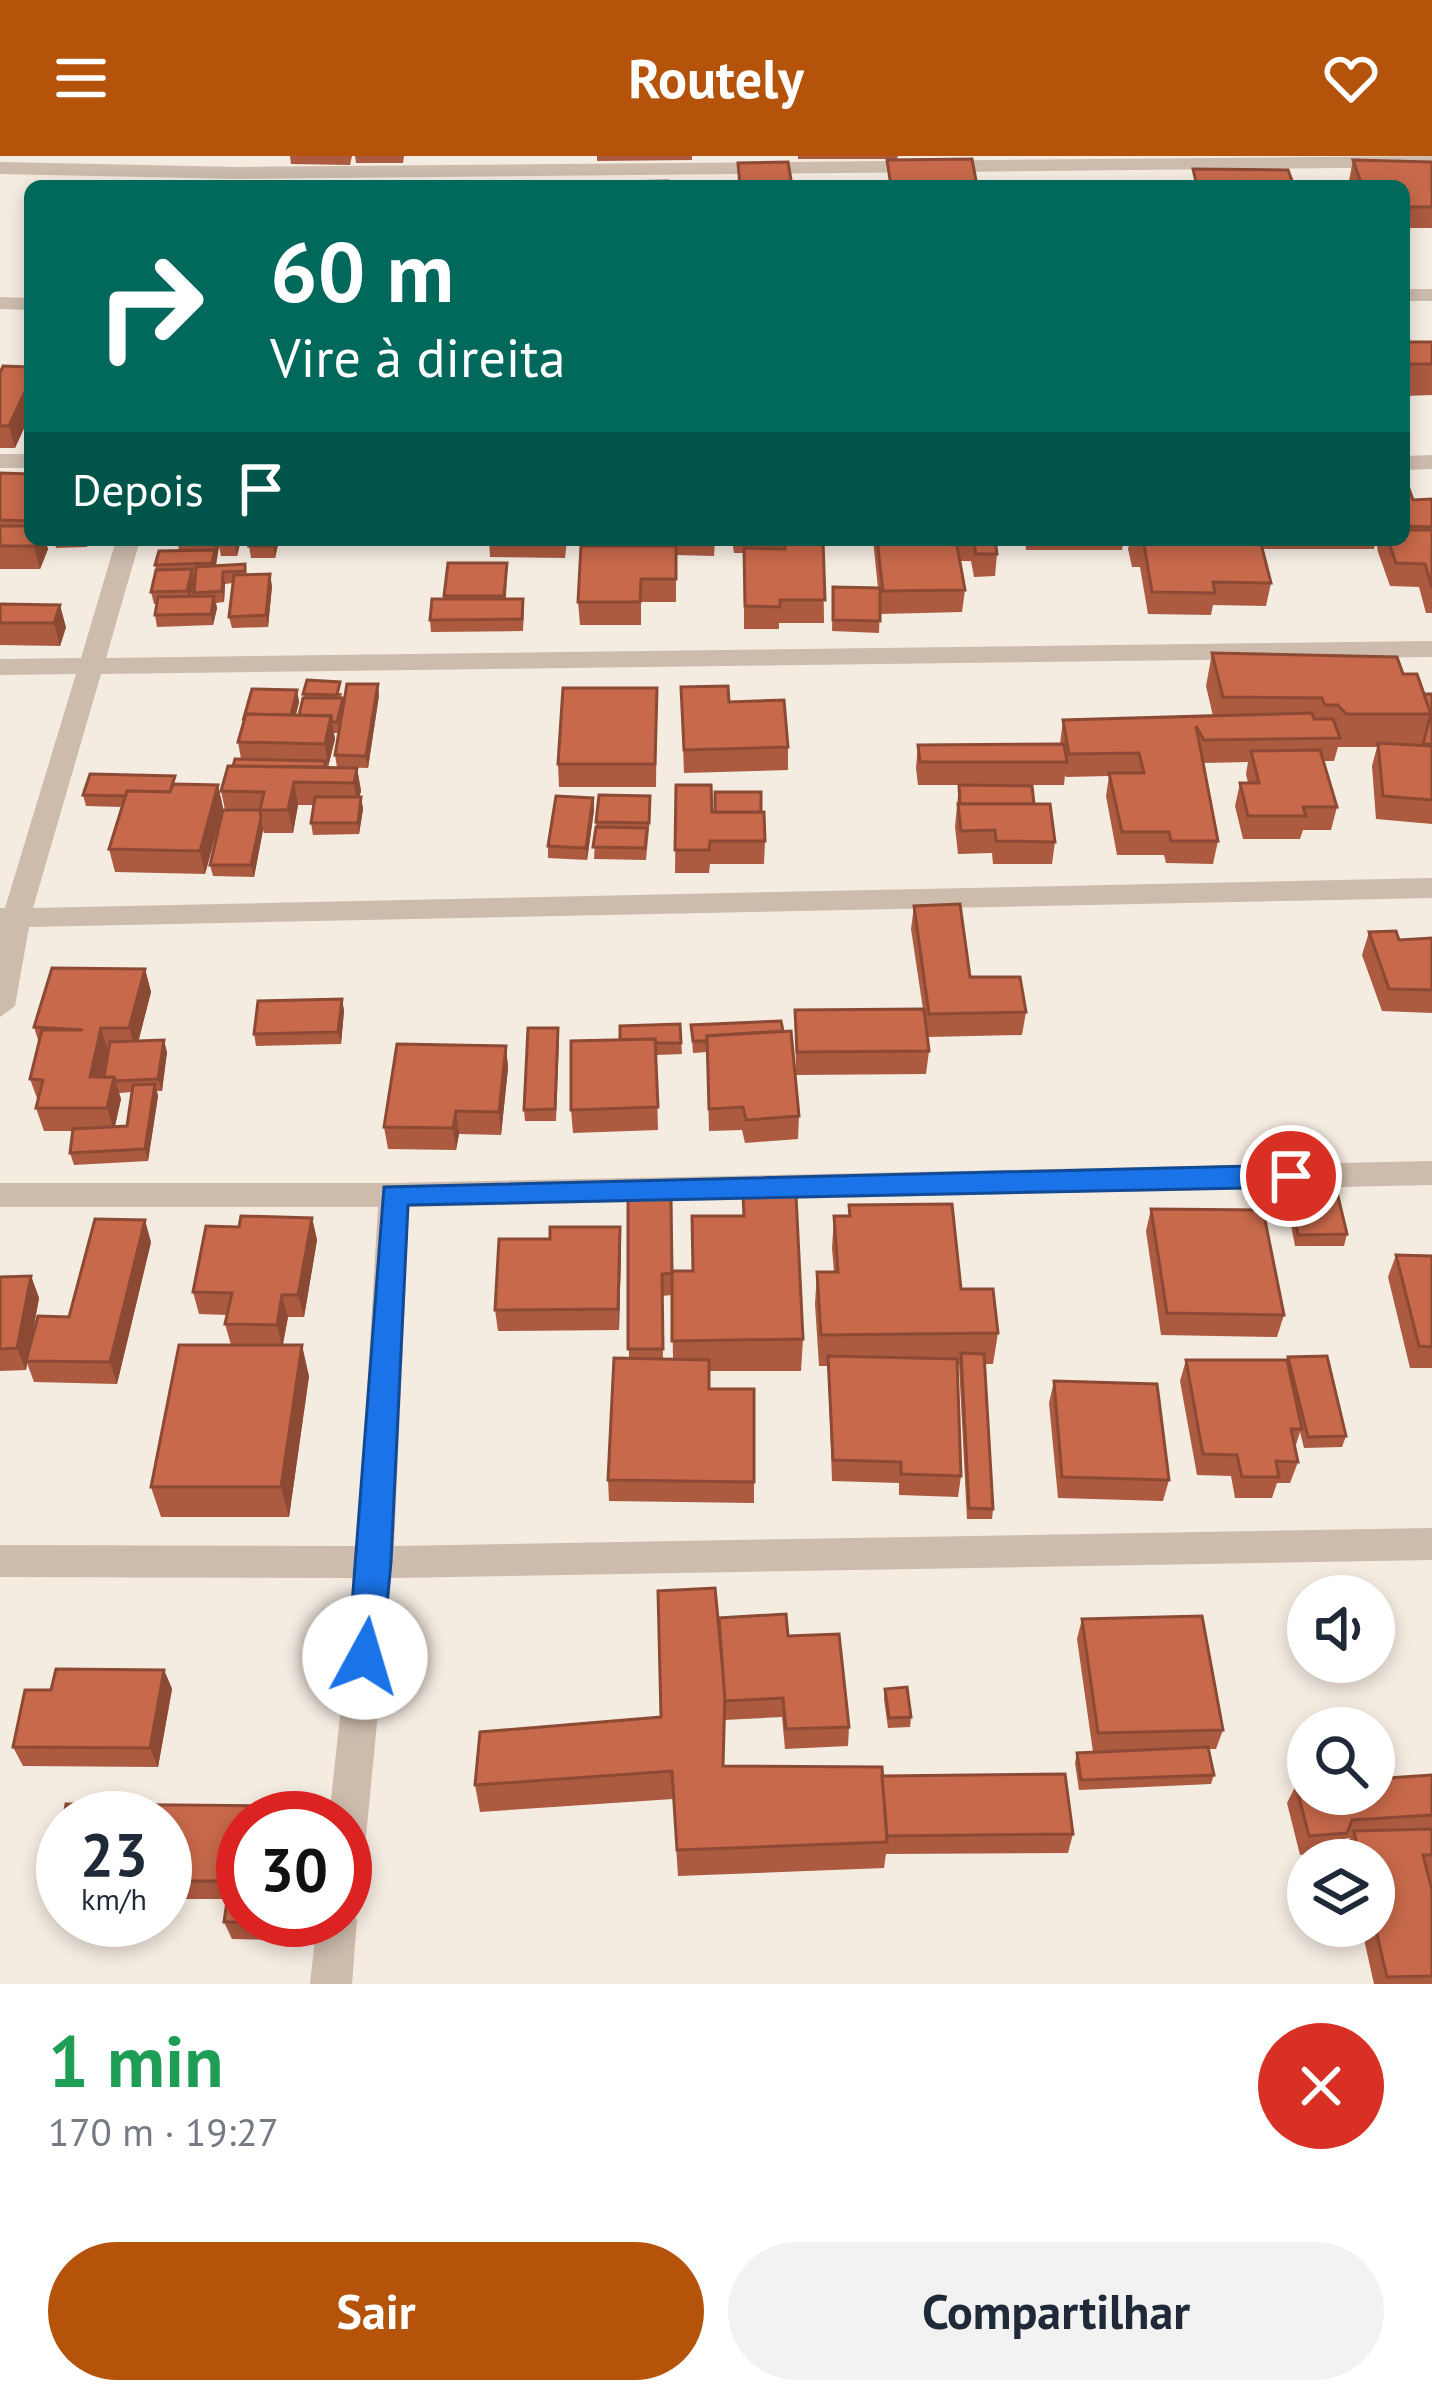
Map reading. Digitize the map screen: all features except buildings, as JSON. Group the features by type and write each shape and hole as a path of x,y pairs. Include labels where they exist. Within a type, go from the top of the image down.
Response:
{"street":[{"path":"0,168 239,172 1432,161"},
{"path":"0,1006 8,918 126,546"},
{"path":"0,667 1432,649"},
{"path":"8,918 1432,888"},
{"path":"0,1195 394,1195 1432,1173"},
{"path":"351,1791 375,1562 394,1195"},
{"path":"0,1561 375,1562 1432,1544"},
{"path":"331,1984 335,1947"}],"route":[{"path":"365,1657 375,1562 394,1195 1291,1176"}]}
